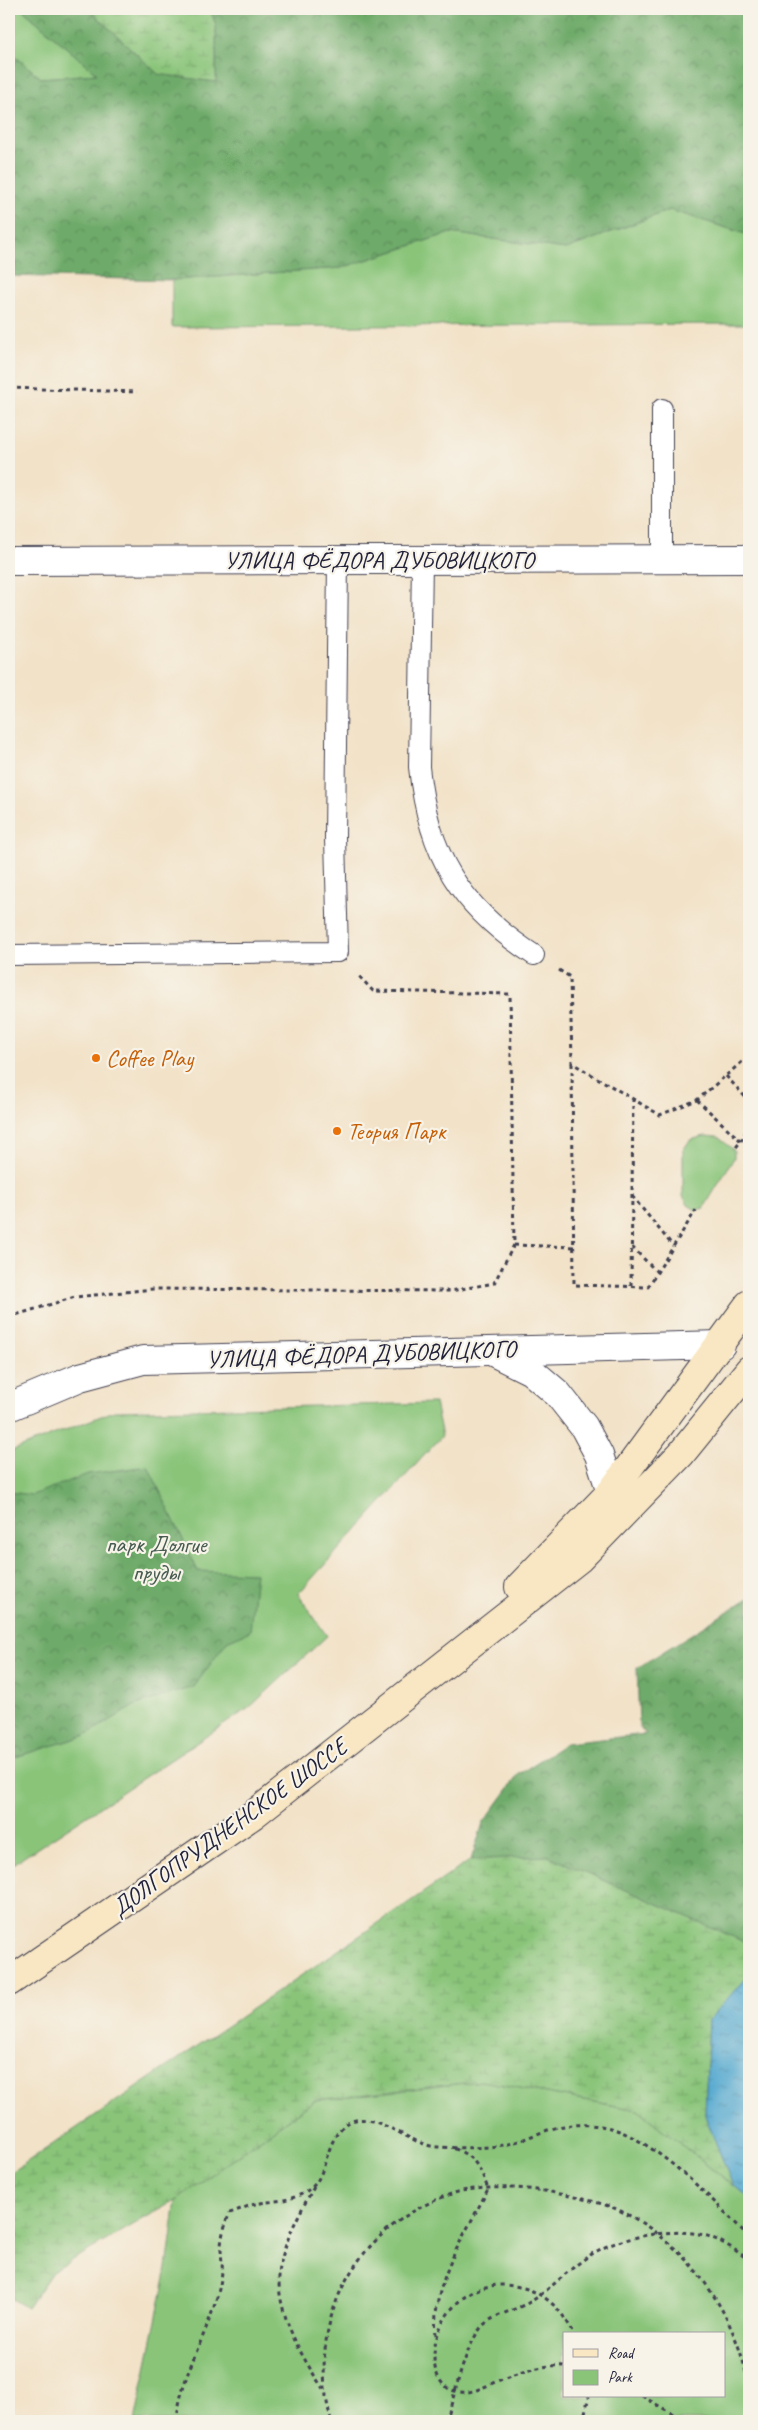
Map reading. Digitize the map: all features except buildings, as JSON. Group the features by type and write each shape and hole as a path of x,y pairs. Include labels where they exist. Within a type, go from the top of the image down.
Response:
{"main road":[{"name":"ДОЛГОПРУДНЕНСКОЕ ШОССЕ","path":"444,1666 611,1492 721,1345 749,1304"},
{"name":"ДОЛГОПРУДНЕНСКОЕ ШОССЕ","path":"9,1982 253,1815 578,1559 681,1454 749,1370"}],"street":[{"name":"УЛИЦА ФЁДОРА ДУБОВИЦКОГО","path":"9,561 749,559"},
{"name":"УЛИЦА ФЁДОРА ДУБОВИЦКОГО","path":"9,1407 80,1377 143,1360 721,1345"},
{"path":"489,1350 531,1371 558,1394 584,1427 599,1455 611,1492"}],"lane":[{"path":"662,409 662,559"},
{"path":"9,955 338,952 335,838 338,560"},
{"path":"422,560 424,585 419,767 422,798 430,830 442,859 454,880 480,913 505,936 534,955"}],"path":[{"path":"9,388 137,392"},
{"path":"9,1317 75,1297 152,1290 451,1290 494,1283 514,1245 510,994 373,991 338,952"},
{"path":"534,955 570,977 574,1286 648,1287 696,1210"},
{"path":"572,1063 660,1115 697,1100 749,1056"},
{"path":"726,1076 749,1101"},
{"path":"631,1286 633,1099"},
{"path":"697,1100 741,1141"},
{"path":"734,1150 749,1125"},
{"path":"632,1196 673,1246"},
{"path":"514,1245 574,1247"},
{"path":"631,1246 657,1272"},
{"path":"324,2390 304,2361 280,2296 280,2268 297,2218 314,2186 337,2132 351,2122 370,2121 386,2126 416,2142 452,2147 488,2147 508,2144 559,2127 589,2124 622,2132 664,2158 724,2212 749,2238"},
{"path":"452,2147 471,2157 477,2164 488,2189"},
{"path":"177,2421 178,2403 210,2318 222,2272 221,2249 224,2226 230,2213 254,2205 295,2198 314,2186"},
{"path":"331,2421 324,2390 325,2340 333,2307 348,2276 371,2246 395,2225 425,2205 456,2193 488,2189 529,2188 572,2196 613,2208 679,2251 716,2298 735,2338 749,2388"},
{"path":"437,2341 436,2327 439,2303 447,2273 462,2237 488,2189"},
{"path":"446,2421 471,2342 481,2327 498,2316 522,2307 541,2295 598,2250 627,2238 655,2234 692,2233 709,2236 749,2260"},
{"path":"563,2366 537,2368 472,2392 456,2392 443,2385 437,2375 434,2356 444,2318 458,2300 474,2289 505,2284 530,2289 555,2305 573,2332"},
{"path":"583,2421 589,2398"},
{"path":"645,2398 685,2421"}],"green space":[{"path":"9,9 22,9 97,74 41,78 9,51"},
{"path":"22,9 89,9 158,74 216,82 216,26 210,9 749,9 749,235 670,210 566,249 450,233 341,268 172,280 9,276 9,51 41,78 97,74"},
{"path":"89,9 210,9 216,26 216,82 158,74"},
{"path":"670,210 749,235 749,324 172,327 172,280 341,268 450,233 566,249"},
{"path":"705,1136 718,1137 734,1150 734,1158 704,1208 696,1210 688,1205 683,1196 683,1150 690,1140"},
{"name":"парк Долгие пруды","path":"435,1403 442,1436 298,1594 327,1636 249,1708 9,1867 9,1452 114,1411"},
{"path":"148,1466 198,1571 256,1573 250,1631 227,1641 194,1687 136,1705 84,1736 9,1759 9,1492 32,1495 88,1474"},
{"path":"749,1598 749,1944 548,1856 471,1860 483,1823 519,1774 566,1743 646,1734 639,1726 637,1668"},
{"path":"548,1856 749,1944 749,1974 709,2021 705,2115 733,2186 638,2110 482,2081 315,2100 176,2200 52,2272 27,2308 9,2297 9,2174 471,1860"},
{"path":"482,2081 638,2110 733,2186 749,2196 749,2421 135,2421 167,2268 176,2200 315,2100"}],"water":[{"path":"749,1974 749,2196 733,2186 705,2115 709,2020"}],"place":[{"name":"Coffee Play","path":"96,1058"},
{"name":"Теория Парк","path":"337,1131"}]}
